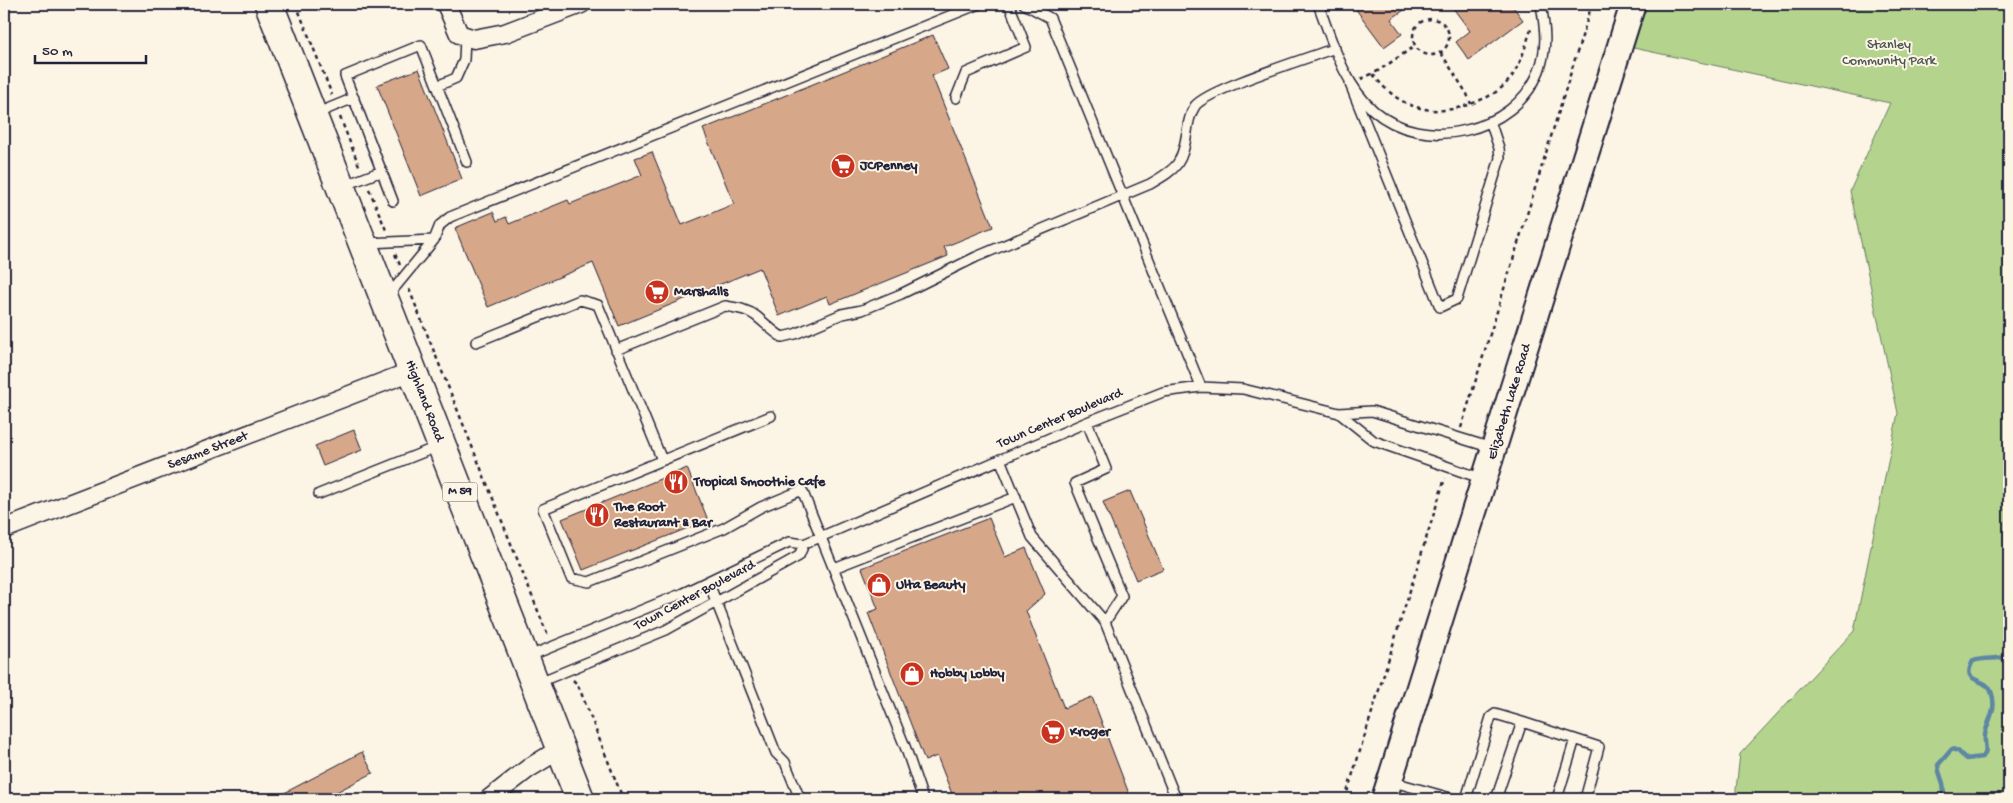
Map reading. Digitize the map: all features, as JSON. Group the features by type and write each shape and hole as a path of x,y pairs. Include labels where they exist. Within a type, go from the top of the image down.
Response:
{"highway":[{"name":"Highland Road","path":"269,4 580,799"}],"street":[{"path":"446,4 456,29 465,38 474,39 505,33 582,4"},
{"name":"Elizabeth Lake Road","path":"1387,790 1633,4"},
{"name":"Sesame Street","path":"4,530 412,371"},
{"path":"489,799 529,768 560,749"}],"lane":[{"path":"385,300 434,240 440,225 450,217 979,4"},
{"path":"956,98 966,73 1026,48 1009,4"},
{"path":"1024,4 1050,18 1201,387"},
{"path":"1318,4 1440,307 1457,299 1500,158 1499,148 1490,121"},
{"path":"1350,84 1368,105 1381,116 1412,130 1444,133 1467,129 1490,121 1517,104 1532,86 1539,72 1544,57 1546,39 1541,4"},
{"path":"437,86 456,78 464,60 465,38"},
{"path":"393,201 345,76 420,45 467,162"},
{"path":"616,350 725,306 742,309 756,316 769,329 782,336 795,334 842,314 862,310 900,294 976,257 1123,197 1170,172 1181,160 1188,120 1195,106 1213,93 1335,48"},
{"path":"312,115 354,98"},
{"path":"340,187 382,171"},
{"path":"362,243 434,240"},
{"path":"476,342 580,300 598,305 662,460"},
{"name":"Town Center Boulevard","path":"525,658 672,598 789,542 804,544 1087,422 1163,392 1201,387 1244,389 1339,413 1372,412 1495,449"},
{"name":"Town Center Boulevard","path":"1339,413 1374,441 1485,480"},
{"path":"771,416 543,509 572,578 589,582 724,528 761,507 802,490 906,749 923,799"},
{"path":"1087,422 1106,469 1075,483 1122,596 1105,622"},
{"path":"319,494 441,445"},
{"path":"1000,459 1032,537 1105,622 1176,799"},
{"path":"834,568 1016,497"},
{"name":"Town Center Boulevard","path":"535,684 666,630 799,556 804,544"},
{"path":"708,580 776,753 785,762 800,799"},
{"path":"1466,799 1491,717 1496,714 1599,747 1585,799"},
{"path":"1496,799 1522,722"},
{"path":"1557,799 1574,739"},
{"path":"1387,790 1454,799"}],"path":[{"path":"1458,438 1592,4"},
{"path":"1427,19 1438,20 1447,27 1449,33 1448,44 1441,53 1427,55 1415,46 1413,35 1417,25 1427,19"},
{"path":"1373,74 1390,93 1415,108 1444,111 1471,104 1497,92 1512,77 1534,21"},
{"path":"1350,84 1373,74 1415,46"},
{"path":"1441,53 1467,94 1471,104"},
{"path":"393,249 401,268"},
{"path":"413,298 464,422 477,461 498,508 545,630"},
{"path":"1345,799 1448,467"},
{"path":"575,682 623,799"}],"green space":[{"name":"Stanley Community Park","path":"1642,4 2009,4 2009,799 1735,799 1740,754 1854,631 1898,413 1850,191 1890,103 1629,47"}],"building":[{"path":"1352,4 1413,4 1391,19 1402,34 1384,47"},
{"path":"1450,4 1511,4 1523,20 1469,60 1456,42 1470,31"},
{"name":"JCPenney","path":"933,35 948,69 932,76 993,227 944,247 948,256 830,304 827,296 779,316 760,268 619,326 593,263 488,307 455,228 493,212 497,221 506,217 509,224 568,200 570,204 642,175 635,158 652,152 682,225 734,204 703,129"},
{"path":"419,69 462,179 421,196 377,85"},
{"path":"354,430 362,450 323,466 315,446"},
{"path":"687,468 708,520 583,570 562,519"},
{"path":"1130,491 1163,569 1136,580 1103,502"},
{"path":"989,518 1005,557 1026,548 1045,594 1026,611 1064,708 1092,697 1131,799 954,799 937,756 925,761 868,613 878,609 862,568"},
{"path":"362,752 373,773 323,799 273,799"}],"waterway":[{"path":"1941,799 1944,789 1938,765 1952,749 1958,751 1966,759 1982,757 1986,752 1985,735 1993,709 1993,698 1988,686 1969,674 1973,661 2009,656"}],"place":[{"name":"JCPenney","path":"843,166"},
{"name":"Marshalls","path":"657,292"},
{"name":"Tropical Smoothie Cafe","path":"676,482"},
{"name":"The Root Restaurant & Bar","path":"597,515"},
{"name":"Ulta Beauty","path":"879,585"},
{"name":"Hobby Lobby","path":"912,674"},
{"name":"Kroger","path":"1053,732"}]}
